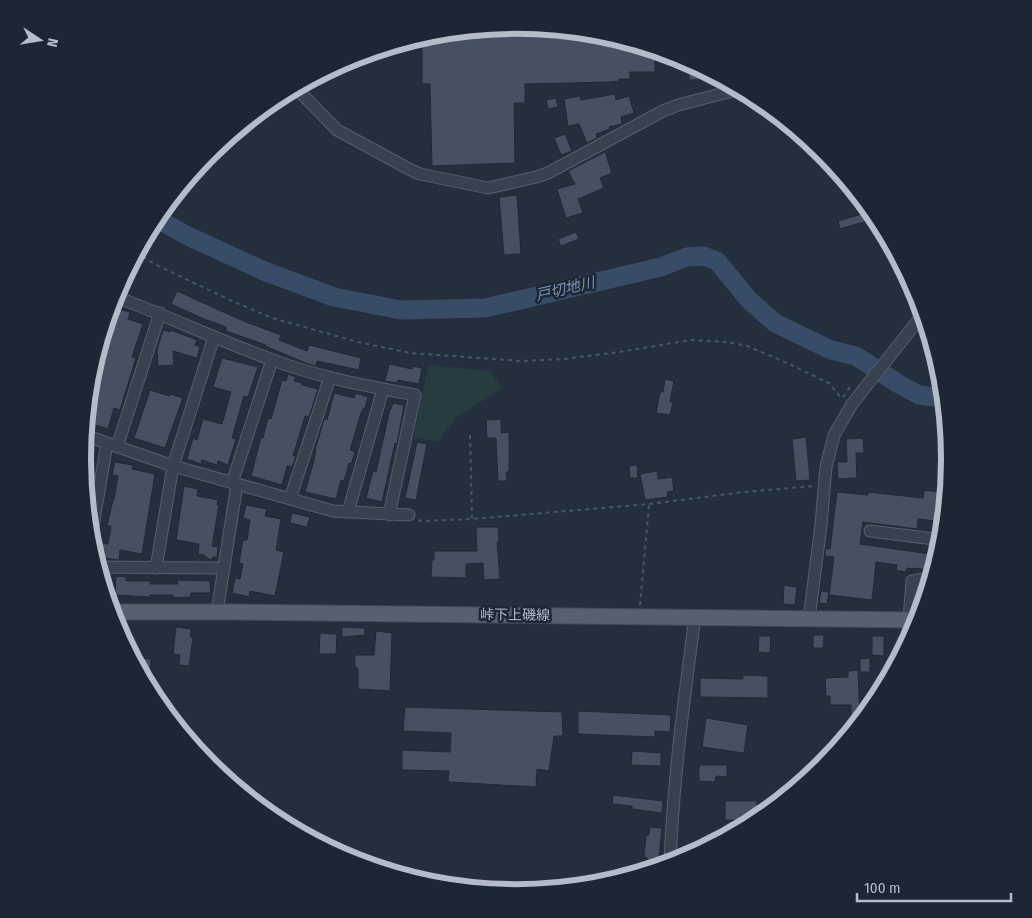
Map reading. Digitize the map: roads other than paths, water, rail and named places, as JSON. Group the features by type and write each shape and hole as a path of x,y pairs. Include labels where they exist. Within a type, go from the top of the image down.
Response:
{"main road":[{"name":"峠下上磯線","path":"119,612 910,620"}],"street":[{"path":"300,93 337,130 409,169 420,174 488,188 548,173 663,111 678,105 730,92"},
{"path":"122,299 272,360 330,377 415,395 389,515"},
{"path":"95,521 112,445 160,313"},
{"path":"809,619 828,456 834,435 843,418 860,395 919,321"},
{"path":"156,568 172,466 214,337"},
{"path":"217,612 235,484 272,360"},
{"path":"290,499 330,377"},
{"path":"348,512 383,389"},
{"path":"92,438 172,466 333,511 409,515"},
{"path":"870,531 933,542"},
{"path":"105,567 223,568"},
{"path":"914,610 912,581 924,579"},
{"path":"670,855 682,712 695,617"}],"waterway":[{"name":"戸切地川","path":"163,222 190,237 264,271 334,297 401,310 485,308 661,267 687,257 704,256 717,261 749,300 775,323 831,350 856,356 919,395 934,397 937,396"}]}
